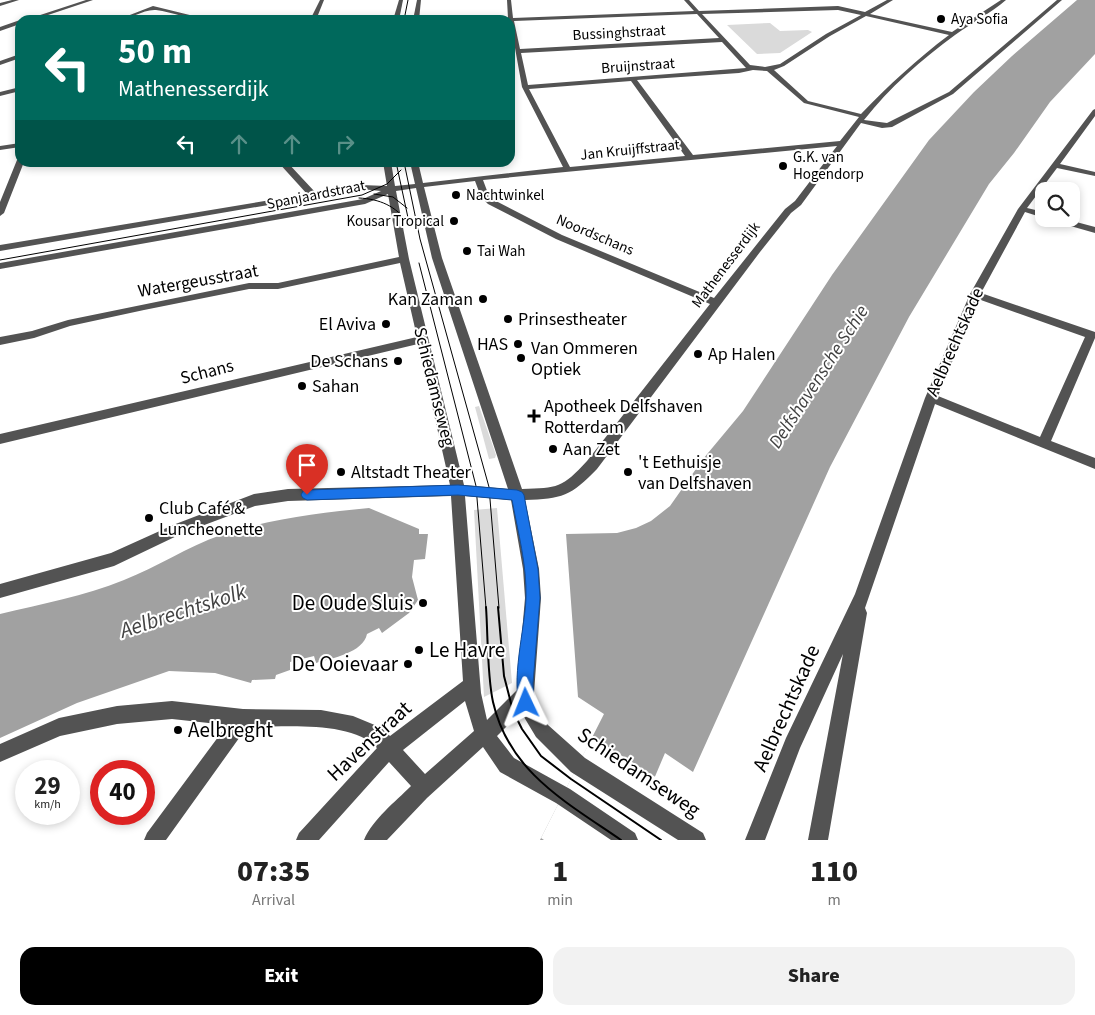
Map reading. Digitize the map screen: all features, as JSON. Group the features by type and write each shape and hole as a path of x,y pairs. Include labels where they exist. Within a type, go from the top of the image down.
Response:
{"street":[{"path":"0,5 17,0"},
{"path":"44,15 91,0"},
{"path":"150,0 153,8"},
{"path":"315,15 322,0"},
{"path":"397,15 401,0"},
{"path":"417,15 419,0"},
{"path":"509,0 510,15"},
{"path":"686,0 722,40 748,66 753,68"},
{"path":"827,0 838,8"},
{"path":"769,69 782,65 864,14 891,0"},
{"name":"Mathenesserdijk","path":"458,490 517,495 555,493 574,484 592,465 769,234 798,203 861,119 904,74 953,34 1004,0"},
{"path":"769,69 806,102 882,126 951,93 1060,0"},
{"path":"134,15 153,8 183,15"},
{"path":"515,19 838,8 953,34"},
{"path":"0,29 15,24"},
{"path":"515,39 525,87 568,170"},
{"name":"Bussinghstraat","path":"518,51 722,40"},
{"path":"0,63 15,58"},
{"name":"Bruijnstraat","path":"525,87 739,71 753,68 769,69"},
{"path":"633,79 691,158"},
{"path":"0,90 15,93"},
{"path":"0,94 15,90"},
{"name":"Aelbrechtskade","path":"755,840 792,744 862,596 930,398 975,294 1022,209 1056,162 1092,122 1095,111"},
{"name":"Jan Kruijffstraat","path":"420,185 843,143"},
{"path":"0,148 15,146"},
{"path":"1056,162 1095,166"},
{"path":"1056,162 1095,174"},
{"path":"0,213 4,193 17,167"},
{"path":"287,167 313,195"},
{"name":"Schiedamseweg","path":"388,167 404,260 458,490 471,685 479,722 484,734 507,765 563,796 628,840"},
{"name":"Schiedamseweg","path":"415,167 437,258 517,495 531,569 533,598 525,693 530,711 542,731 578,765 696,840"},
{"name":"Noordschans","path":"478,178 484,197 504,210 559,237 716,303"},
{"path":"392,189 420,185"},
{"name":"Spanjaardstraat","path":"0,248 361,187 392,189"},
{"name":"Spanjaardstraat","path":"0,266 365,201 392,189"},
{"path":"1022,209 1035,213"},
{"path":"1080,226 1095,230"},
{"name":"Watergeusstraat","path":"0,341 34,334 68,323 154,305 249,286 278,286 404,260"},
{"path":"975,294 1091,335 1044,443"},
{"name":"Schans","path":"0,439 422,339"},
{"path":"930,398 1095,464"},
{"path":"0,591 114,558 178,529 254,500 288,495 458,490"},
{"name":"Aelbrechtskade","path":"818,840 862,596"},
{"name":"Havenstraat","path":"306,840 352,786 390,748 471,685"},
{"path":"374,840 395,816 484,734 513,710 525,693"},
{"path":"0,753 59,727 117,715 172,710 243,718 308,718 353,725 376,734 425,788"},
{"path":"154,840 243,718"}],"shaded area":[{"path":"770,23 780,31 808,30 812,32 780,53 757,54 727,25"},
{"path":"479,406 496,455 495,458 489,459 475,407"},
{"path":"497,508 512,683 484,697 474,510"}],"water":[{"name":"Delfshavensche Schie","path":"1077,0 1095,0 1095,54 1050,102 1014,153 989,184 909,317 830,467 693,772 665,753 628,840 540,840 604,714 578,697 566,534 617,533 636,528 651,521 670,506 703,459 743,411 832,275 929,140 974,92 1012,56"},
{"name":"Aelbrechtskolk","path":"369,508 419,529 419,534 428,534 425,559 414,560 412,577 418,600 409,613 382,633 379,628 367,634 360,646 338,657 316,663 314,656 290,662 290,670 276,675 275,679 252,680 251,683 215,673 169,671 77,703 0,738 0,614 109,586 208,540 239,529 294,517"}],"pier":[{"path":"592,737 657,778 630,840 544,840 541,838"}],"tram line":[{"path":"405,15 408,0"},
{"path":"397,167 398,173"},
{"path":"405,167 420,239 489,487 499,608"},
{"path":"0,260 362,195 387,184 398,173"},
{"path":"398,173 406,207"},
{"path":"374,194 393,197 406,207"},
{"path":"359,198 381,202 393,208 408,223"},
{"path":"406,207 410,227"},
{"path":"419,263 476,486 486,608"},
{"path":"486,607 493,702 501,726 512,748 542,783 621,840"},
{"path":"498,607 504,676 513,711 522,729 541,756 571,779 661,840"}],"place":[{"name":"Aya Sofia","path":"941,19"},
{"name":"G.K. van Hogendorp","path":"783,166"},
{"name":"Nachtwinkel","path":"456,195"},
{"name":"Kousar Tropical","path":"454,221"},
{"name":"Tai Wah","path":"467,251"},
{"name":"Kan Zaman","path":"483,299"},
{"name":"Prinsestheater","path":"508,319"},
{"name":"El Aviva","path":"386,324"},
{"name":"HAS","path":"518,344"},
{"name":"Ap Halen","path":"698,354"},
{"name":"Van Ommeren Optiek","path":"521,358"},
{"name":"De Schans","path":"398,361"},
{"name":"Sahan","path":"302,386"},
{"name":"Apotheek Delfshaven Rotterdam","path":"534,416"},
{"name":"Aan Zet","path":"553,449"},
{"name":"Altstadt Theater","path":"341,472"},
{"name":"'t Eethuisje van Delfshaven","path":"628,472"},
{"name":"Club Café & Luncheonette","path":"149,518"},
{"name":"De Oude Sluis","path":"423,603"},
{"name":"Le Havre","path":"419,650"},
{"name":"De Ooievaar","path":"408,664"},
{"name":"Aelbreght","path":"178,730"}],"route":[{"path":"307,495 458,490 517,495 531,569 533,598 525,683 526,703"}]}
